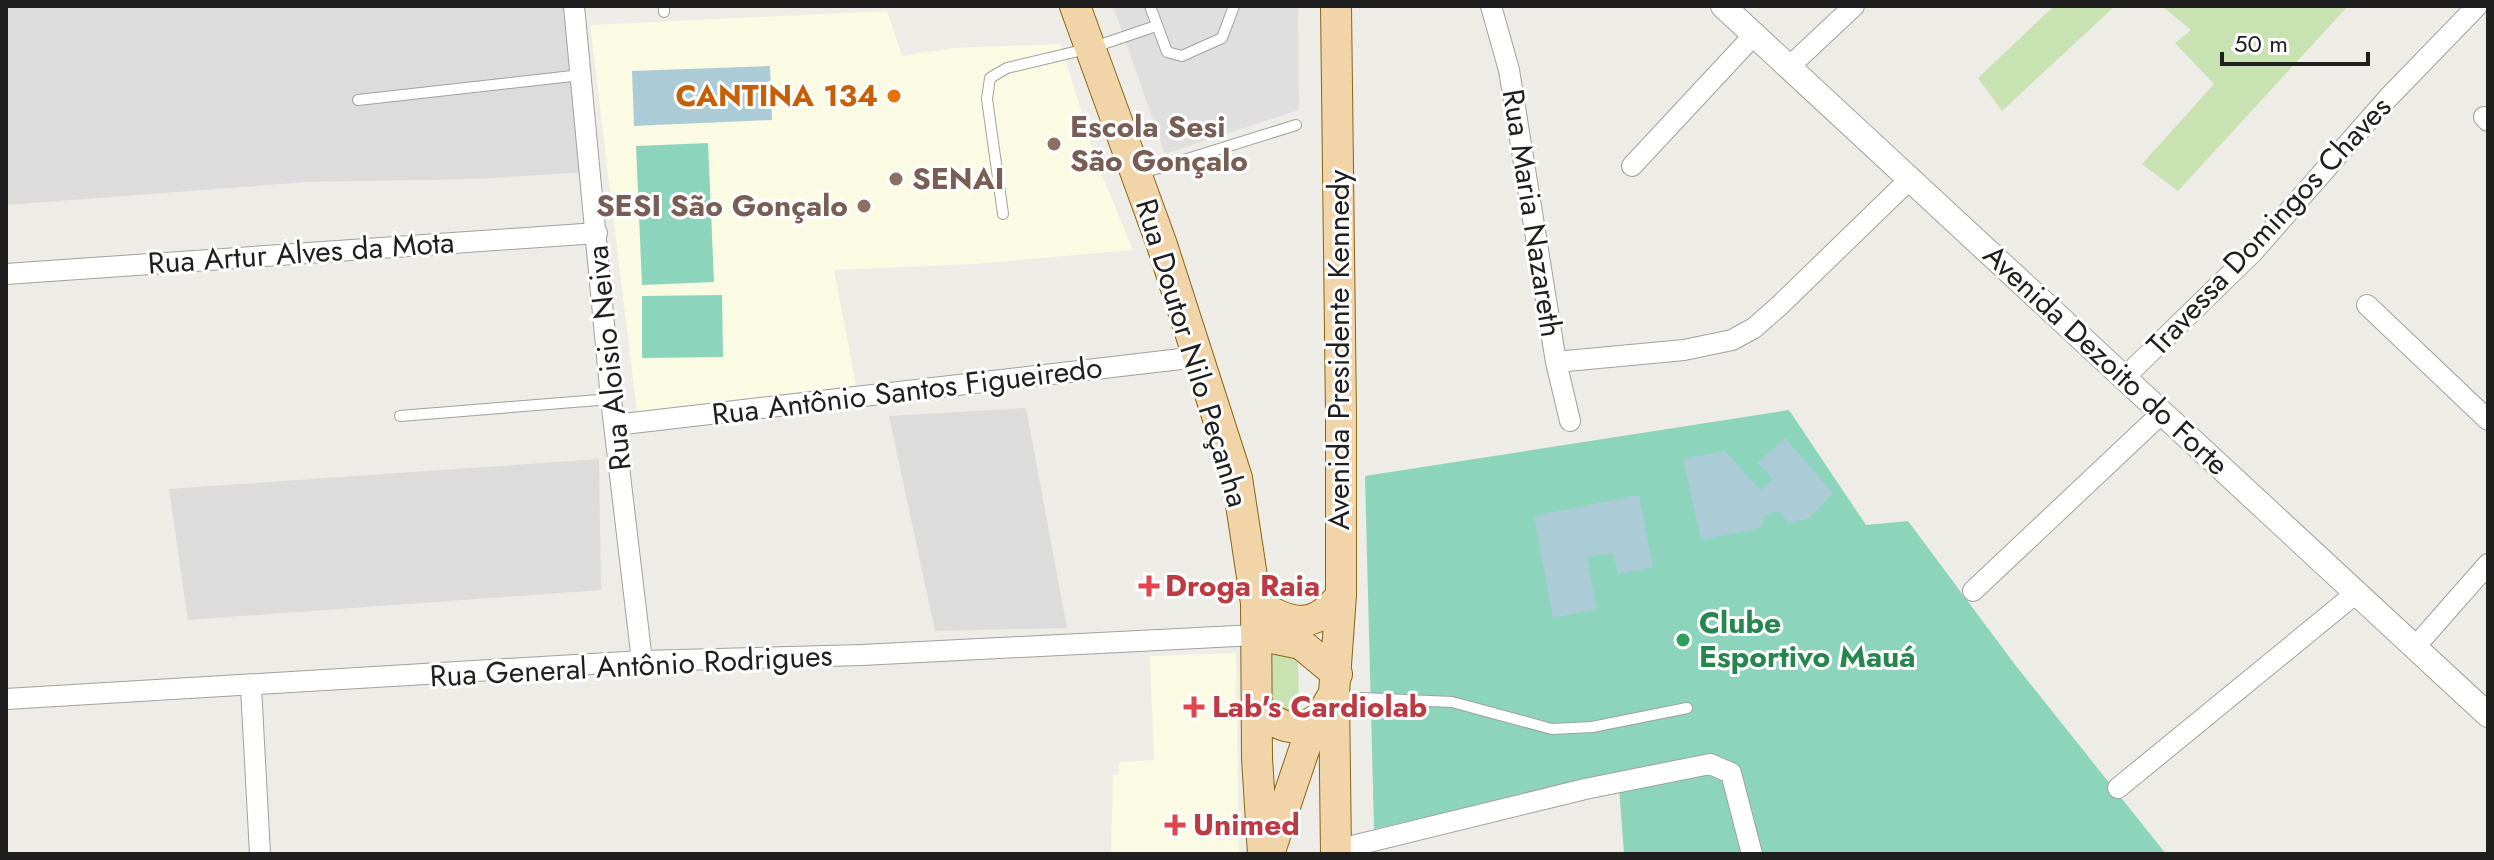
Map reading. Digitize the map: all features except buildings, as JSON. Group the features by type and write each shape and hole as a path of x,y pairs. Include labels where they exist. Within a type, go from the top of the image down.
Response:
{"main road":[{"name":"Rua Doutor Nilo Peçanha","path":"1075,6 1137,175 1237,478 1256,603 1256,710 1266,854"},
{"name":"Avenida Presidente Kennedy","path":"1336,6 1341,595 1331,695 1336,852"},
{"path":"1256,603 1280,616 1307,622 1330,609 1341,595"},
{"path":"1256,635 1301,644 1331,695 1309,726 1287,728 1256,710"},
{"name":"Avenida Presidente Kennedy","path":"1266,854 1304,750 1331,695"}],"street":[{"name":"Rua Aloisio Neiva","path":"574,6 611,399 642,661"},
{"name":"Rua Maria Nazareth","path":"1491,6 1509,70 1556,362 1570,421"},
{"name":"Avenida Dezoito do Forte","path":"1723,6 2126,376 2355,594 2488,715"},
{"path":"1789,67 1854,6"},
{"name":"Travessa Domingos Chaves","path":"2126,376 2253,252 2388,98 2477,6"},
{"path":"1632,166 1754,35"},
{"path":"1556,362 1684,350 1732,340 1754,328 1779,306 1911,178"},
{"name":"Rua Artur Alves da Mota","path":"6,274 597,233"},
{"path":"2367,305 2488,420"},
{"name":"Rua Antônio Santos Figueiredo","path":"615,425 1198,357"},
{"path":"1973,591 2163,412"},
{"path":"2415,647 2488,564"},
{"path":"2118,788 2355,594"},
{"name":"Rua General Antônio Rodrigues","path":"6,699 251,687 642,661 862,655 1256,635"},
{"path":"251,687 260,854"},
{"path":"1336,852 1585,789 1719,765 1731,773 1752,854"}],"lane":[{"path":"1150,6 1167,52 1182,56 1222,38 1234,6"},
{"path":"1003,214 987,99 990,78 1007,68 1091,48 1156,26"},
{"path":"358,100 581,75"},
{"path":"1137,175 1296,125"},
{"path":"400,416 611,399"},
{"path":"1331,695 1452,702 1552,729 1592,727 1687,708"}],"shaded area":[{"path":"6,6 569,6 588,172 476,179 307,182 6,205"},
{"path":"1113,6 1298,6 1299,110 1165,154"},
{"name":"SESI São Gonçalo","path":"887,11 902,56 954,48 1061,44 1096,161 1133,250 974,264 834,270 856,385 637,412 590,25"},
{"path":"1026,408 1067,628 935,631 889,416"},
{"path":"599,459 601,590 188,620 169,489"},
{"path":"1236,653 1239,854 1111,854 1113,775 1119,774 1119,762 1154,760 1150,656"}],"green space":[{"path":"2054,6 2115,6 2002,111 1978,78"},
{"path":"2162,6 2348,6 2178,191 2142,164 2214,84 2175,43 2191,30"},
{"path":"708,143 714,282 642,285 636,146"},
{"path":"722,295 723,357 642,358 642,296"},
{"name":"Clube Esportivo Mauá","path":"1789,410 1866,525 1908,521 2016,666 2166,854 1624,854 1618,773 1374,829 1365,476"},
{"path":"1273,642 1298,661 1299,716 1277,713 1263,689"}],"water":[{"path":"770,66 772,120 634,126 632,71"},
{"path":"1785,438 1833,493 1808,519 1788,523 1779,511 1764,515 1761,528 1701,540 1683,459 1725,451 1760,490 1773,479 1758,463"},
{"path":"1639,495 1653,567 1618,574 1613,553 1587,557 1597,609 1553,618 1534,516"}],"place":[{"name":"CANTINA 134","path":"894,96"},
{"name":"Escola Sesi São Gonçalo","path":"1054,144"},
{"name":"SENAI","path":"896,179"},
{"name":"SESI São Gonçalo","path":"864,206"},
{"name":"Droga Raia","path":"1149,586"},
{"name":"Clube Esportivo Mauá","path":"1683,640"},
{"name":"Lab's Cardiolab","path":"1194,707"},
{"name":"Unimed","path":"1175,825"}]}
